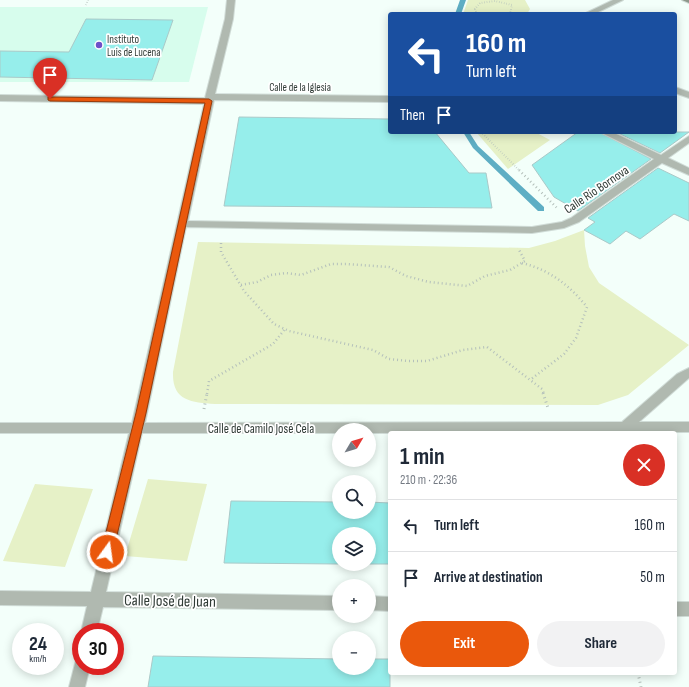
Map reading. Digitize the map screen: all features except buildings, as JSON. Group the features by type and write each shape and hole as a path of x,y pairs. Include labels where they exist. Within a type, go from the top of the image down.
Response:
{"street":[{"path":"91,623 183,224 229,18 231,0"},
{"path":"592,12 619,0"},
{"path":"677,91 689,95"},
{"name":"Calle de la Iglesia","path":"0,98 388,99"},
{"path":"609,134 689,172"},
{"name":"Calle Río Bornova","path":"183,224 509,229 550,228 571,222 590,211 689,139"},
{"path":"626,428 681,377 689,373"},
{"name":"Calle de Camilo José Cela","path":"0,428 689,427"},
{"name":"Calle José de Juan","path":"0,598 96,598 332,603"},
{"path":"376,603 388,604"},
{"path":"677,609 689,609"},
{"path":"77,687 80,675"}],"path":[{"path":"86,4 88,0"},
{"path":"476,12 475,10 480,3 494,0 512,5 510,12"},
{"path":"482,134 571,222"},
{"path":"221,224 221,252 244,291 274,324 285,329 373,350 389,359 427,361 463,350 487,347 542,389 554,428"},
{"path":"241,285 257,282 271,275 301,275 331,264 346,264 390,267 406,276 429,282 467,286 485,276 510,270 525,261 509,229"},
{"path":"521,263 537,266 557,277 577,295 587,307 576,338 564,354 530,380"},
{"path":"200,428 209,381 273,344 285,329"},
{"path":"638,675 641,687"}],"shaded area":[{"path":"468,0 525,0 530,9 528,12 464,12"},
{"name":"Instituto Luis de Lucena","path":"0,7 208,7 189,82 0,82"},
{"path":"478,134 539,134 550,140 508,169"},
{"path":"584,230 589,267 599,283 689,345 628,395 598,405 215,404 191,401 180,394 176,389 173,372 198,242 529,248 555,241"},
{"path":"148,479 207,484 187,561 125,556"},
{"path":"35,484 93,489 65,567 3,561"}],"waterway":[{"path":"459,12 463,0"},
{"path":"467,134 475,147 541,209"}],"place":[{"name":"Instituto Luis de Lucena","path":"99,45"}],"route":[{"path":"50,99 209,101 141,413 107,552"}]}
